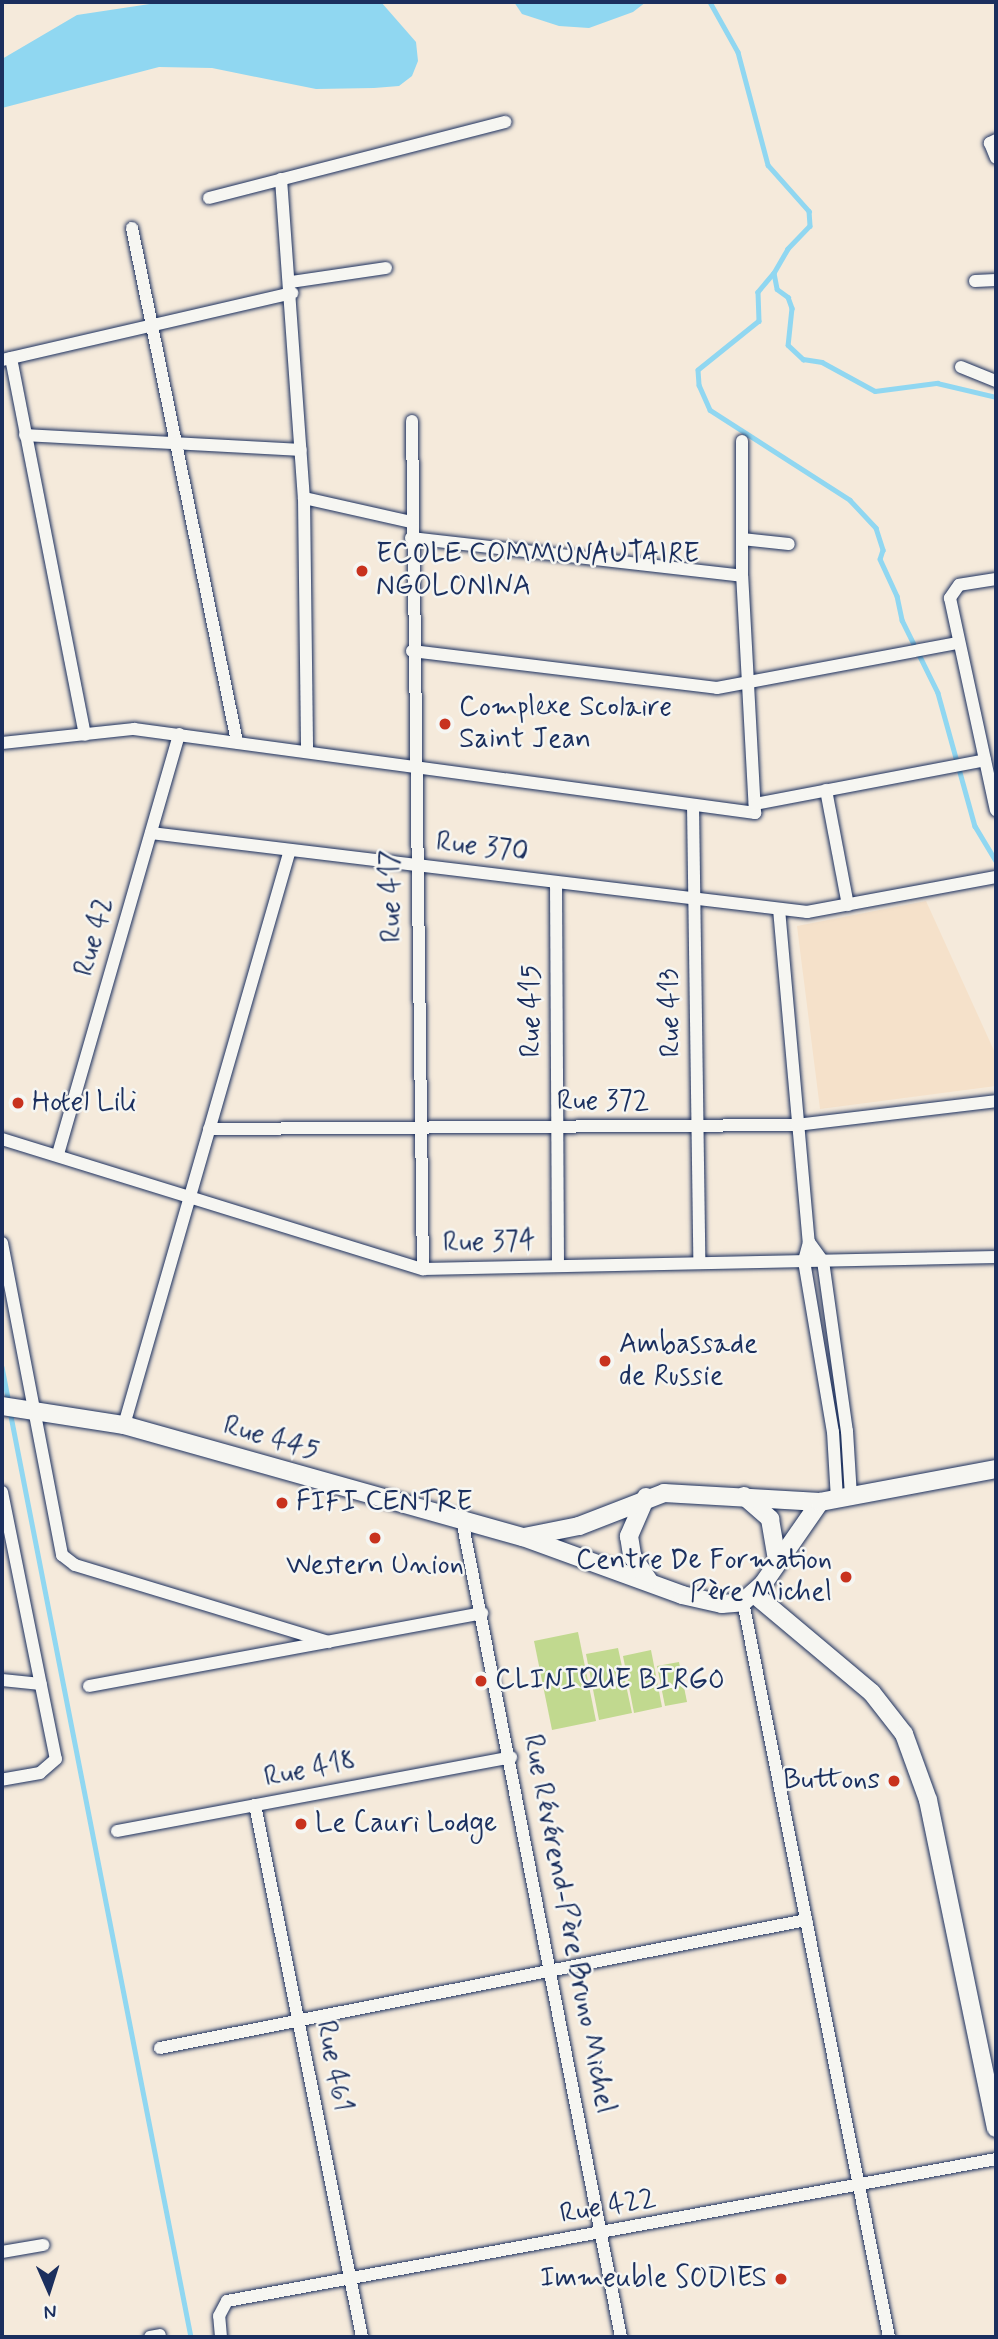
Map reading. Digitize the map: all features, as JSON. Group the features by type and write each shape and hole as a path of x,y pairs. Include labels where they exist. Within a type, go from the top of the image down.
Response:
{"street":[{"path":"209,198 505,122"},
{"path":"996,140 990,143 996,158"},
{"path":"281,179 292,287 302,450 307,752"},
{"path":"132,228 179,443 237,742"},
{"path":"85,735 25,435 6,359 153,325 292,287 386,268"},
{"path":"975,281 996,280"},
{"path":"961,367 996,381"},
{"name":"Rue 417","path":"412,421 412,651 423,1269"},
{"path":"25,435 302,450"},
{"path":"2,743 134,729 755,813 742,576 742,441"},
{"path":"304,498 411,522"},
{"path":"411,538 742,576"},
{"path":"742,539 789,544"},
{"path":"996,579 959,585 953,591 958,643 996,810"},
{"path":"412,651 718,688 958,643"},
{"name":"Rue 42","path":"58,1154 179,734"},
{"path":"755,804 985,760"},
{"path":"826,790 848,905"},
{"name":"Rue 413","path":"692,805 699,1262"},
{"name":"Rue 370","path":"151,833 807,912 996,877"},
{"path":"124,1425 290,850"},
{"name":"Rue 415","path":"556,882 558,1266"},
{"path":"779,909 796,1125 810,1242 804,1261 833,1432 836,1499"},
{"name":"Rue 372","path":"209,1129 796,1125 996,1101"},
{"name":"Rue 374","path":"2,1139 58,1154 423,1269 996,1257"},
{"path":"646,1497 629,1536 632,1556 649,1581 695,1598 723,1604 748,1597 777,1560 836,1499 847,1431 823,1261 810,1242"},
{"path":"2,1244 18,1408 62,1555 75,1565 329,1642"},
{"name":"Rue 445","path":"18,1408 124,1425 523,1537 649,1581"},
{"path":"523,1537 579,1526 646,1497 664,1493 836,1499 996,1469"},
{"path":"2,1492 56,1759 40,1773 2,1780"},
{"path":"740,1494 770,1519 777,1560"},
{"name":"Rue Révérend-Père Bruno Michel","path":"462,1520 511,1757 621,2337"},
{"path":"748,1597 806,1920 889,2337"},
{"path":"748,1597 872,1693 904,1734 928,1800 996,2128"},
{"path":"89,1686 482,1613"},
{"path":"2,1679 41,1684"},
{"name":"Rue 418","path":"117,1831 511,1757"},
{"name":"Rue 461","path":"255,1805 362,2337"},
{"path":"160,2048 806,1920"},
{"name":"Rue 422","path":"220,2337 219,2316 228,2301 859,2187 996,2159"},
{"path":"2,2252 43,2245"}],"shaded area":[{"path":"926,901 996,1055 996,1086 820,1109 797,926"}],"green space":[{"path":"578,1632 596,1721 552,1730 534,1641"},
{"path":"618,1648 632,1713 599,1720 586,1654"},
{"path":"651,1650 662,1707 634,1713 623,1656"},
{"path":"679,1662 687,1702 665,1706 657,1666"}],"water":[{"path":"163,2 381,2 416,42 418,61 412,76 399,86 374,88 316,89 212,68 159,67 2,108 2,59 77,15"},
{"path":"514,2 646,2 633,12 589,28 559,26 522,14"}],"waterway":[{"path":"710,2 738,52 768,165 809,211 810,226 788,249 774,273 777,289 788,297 792,308 788,345 803,359 822,362 875,391 937,383 996,397"},
{"path":"774,273 758,292 759,321 698,370 699,385 710,410 850,500 876,528 883,550 880,559 897,596 902,620 938,693 975,826 996,861"},
{"path":"2,1367 9,1402"},
{"path":"10,1411 191,2337"}],"place":[{"name":"ECOLE COMMUNAUTAIRE NGOLONINA","path":"362,571"},
{"name":"Complexe Scolaire Saint Jean","path":"445,724"},
{"name":"Hotel Lili","path":"18,1103"},
{"name":"Ambassade de Russie","path":"605,1361"},
{"name":"FIFI CENTRE","path":"282,1503"},
{"name":"Western Union","path":"375,1538"},
{"name":"Centre De Formation Père Michel","path":"846,1577"},
{"name":"CLINIQUE BIRGO","path":"481,1681"},
{"name":"Buttons","path":"894,1781"},
{"name":"Le Cauri Lodge","path":"301,1824"},
{"name":"Immeuble SODIES","path":"781,2279"}]}
